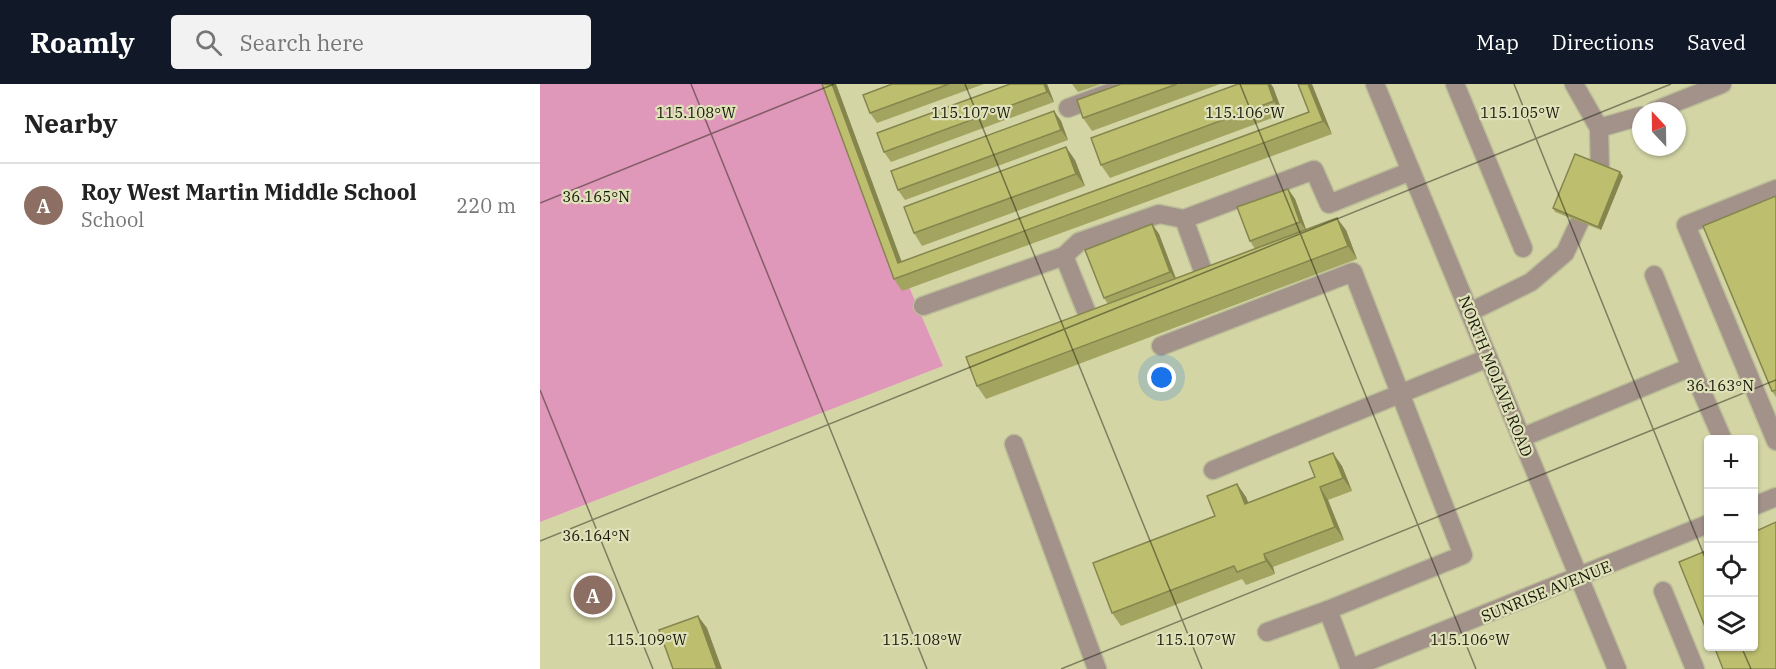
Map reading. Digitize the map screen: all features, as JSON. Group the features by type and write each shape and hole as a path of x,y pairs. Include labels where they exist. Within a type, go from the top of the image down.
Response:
{"street":[{"path":"1068,108 1133,84"},
{"name":"NORTH MOJAVE ROAD","path":"1375,84 1617,669"},
{"path":"1455,84 1523,248"},
{"path":"1574,84 1599,128 1600,171"},
{"path":"1677,102 1722,84"},
{"path":"1599,128 1632,119"},
{"path":"923,306 1064,256 1079,242 1159,214 1184,219 1314,170 1329,204 1411,171"},
{"path":"1776,189 1686,225 1776,441"},
{"path":"1184,219 1203,271"},
{"path":"1470,312 1531,282 1564,253 1579,223"},
{"path":"1064,256 1087,313"},
{"path":"1161,346 1353,272 1463,555 1328,610 1267,632"},
{"path":"1654,275 1721,435"},
{"path":"1213,470 1488,358"},
{"path":"1521,438 1692,367"},
{"path":"1014,444 1097,669"},
{"path":"1758,504 1776,496"},
{"name":"SUNRISE AVENUE","path":"1350,669 1704,526"},
{"path":"1663,591 1695,669"},
{"path":"1328,610 1350,669"}],"shaded area":[{"path":"540,84 822,84 943,366 540,522"},
{"path":"822,84 1776,84 1776,669 540,669 540,522 943,366"}],"building":[{"path":"822,84 832,84 898,263 1309,112 1298,84 1308,84 1323,121 894,279"},
{"path":"892,84 949,84 870,113 863,95"},
{"path":"1010,84 1044,84 1047,92 884,152 877,133"},
{"path":"1121,84 1177,84 1083,118 1077,100"},
{"path":"1238,84 1268,84 1274,101 1101,165 1091,138"},
{"path":"1054,111 1061,130 898,190 891,171"},
{"path":"1066,147 1076,174 914,233 904,207"},
{"path":"1575,154 1620,172 1598,227 1553,208"},
{"path":"1288,189 1300,222 1250,241 1237,207"},
{"path":"1776,196 1776,390 1772,391 1703,226"},
{"path":"1337,218 1348,246 977,386 966,357"},
{"path":"1152,224 1170,272 1104,298 1085,250"},
{"path":"1333,453 1343,478 1320,487 1335,527 1264,554 1266,561 1237,572 1234,566 1112,613 1093,563 1215,516 1207,496 1237,484 1245,504 1315,477 1309,462"},
{"path":"1776,522 1776,669 1723,669 1716,651 1758,651 1758,530"},
{"path":"1704,552 1704,624 1679,562"},
{"path":"698,616 717,669 673,669 659,630"}],"place":[{"name":"Roy West Martin Middle School","path":"593,595"}]}
